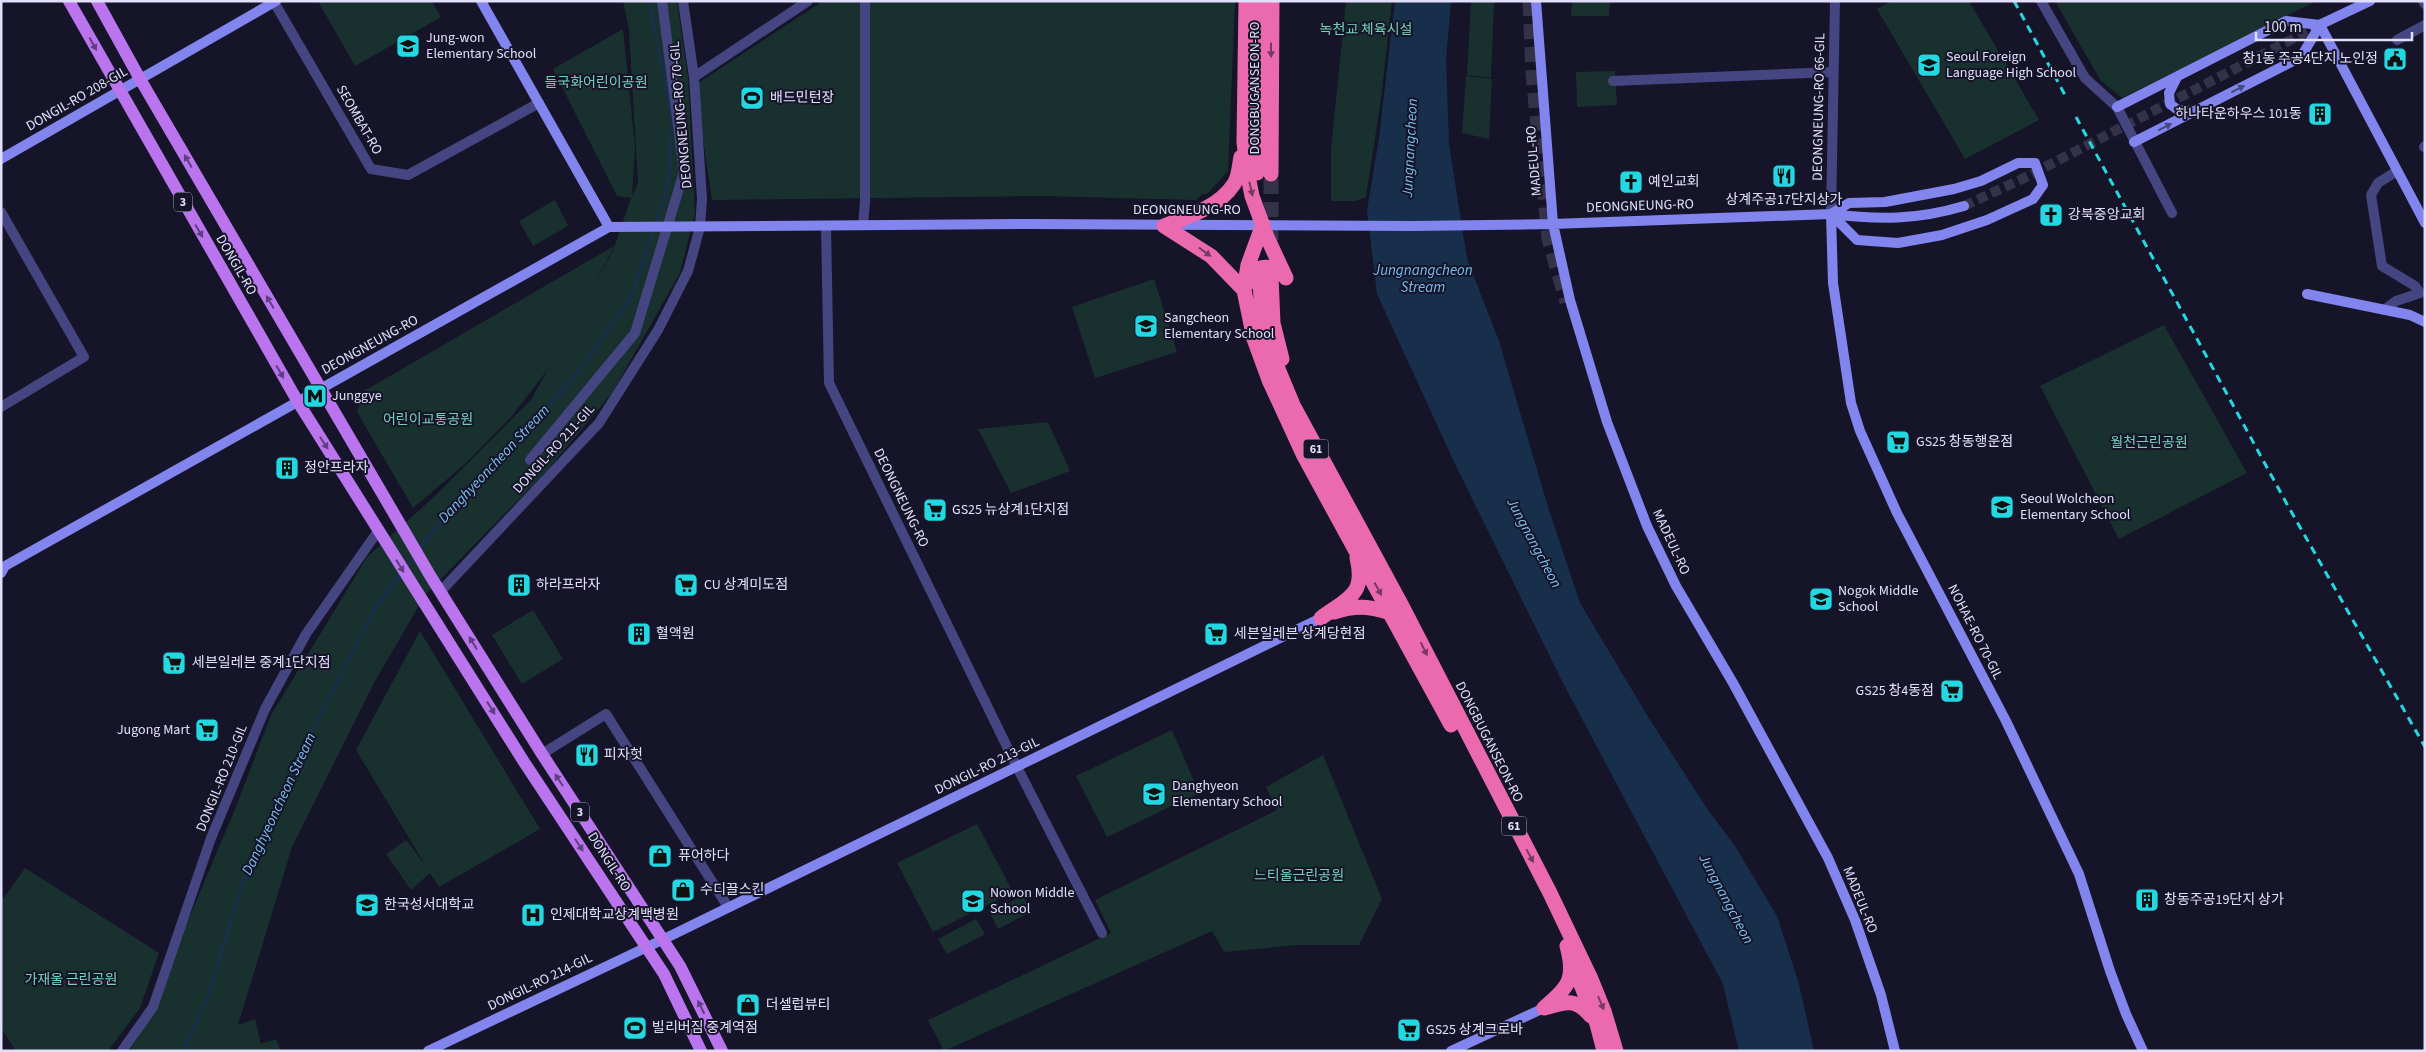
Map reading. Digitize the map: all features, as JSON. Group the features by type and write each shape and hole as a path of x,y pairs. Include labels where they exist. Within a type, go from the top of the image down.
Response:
{"highway":[{"path":"1244,290 1252,271 1262,267 1273,267 1286,278 1249,187 1244,142 1246,1"},
{"name":"DONGBUGANSEON-RO","path":"1260,1 1264,174 1272,1"},
{"path":"1164,226 1196,214 1218,200 1234,184 1244,142"},
{"path":"1263,224 1248,265 1244,290 1254,339 1269,380 1322,487 1358,538 1391,613 1457,735 1491,782"},
{"path":"1164,226 1211,256 1244,290"},
{"name":"DONGBUGANSEON-RO","path":"1350,508 1299,417 1272,358 1263,333 1265,279 1273,324 1285,368 1350,508 1358,538 1402,606 1558,910 1601,1003 1616,1051"},
{"path":"1299,417 1313,471"},
{"path":"1321,618 1353,594 1359,586 1358,538"},
{"path":"1321,618 1334,611 1351,607 1371,606 1391,613"},
{"path":"1558,910 1572,964 1597,1024 1604,1051"},
{"path":"1544,1008 1570,983 1572,964"},
{"path":"1544,1008 1562,1003 1582,1005 1597,1024"}],"main road":[{"name":"DONGIL-RO","path":"69,1 298,402 524,762 664,974 701,1051"},
{"name":"DONGIL-RO","path":"96,1 431,577 542,754 664,939 680,966 722,1051"},
{"path":"481,1 608,227"},
{"path":"2310,30 2370,1"},
{"name":"DONGIL-RO 208-GIL","path":"1,158 276,2"},
{"name":"MADEUL-RO","path":"1537,3 1553,224 1570,300 1599,396 1644,518 1676,586 1738,692 1828,858 1855,920 1881,995 1895,1051"},
{"path":"2117,107 2286,20 2320,25"},
{"path":"2134,142 2301,57 2320,25"},
{"path":"2320,25 2425,223"},
{"path":"2178,76 2170,94 2170,104 2178,110 2195,111"},
{"path":"2018,163 2035,163 2043,185 2033,199 1987,220 1942,235 1898,243 1857,240 1830,214 1849,203 1885,202 1954,189 1981,181 2018,163"},
{"name":"DEONGNEUNG-RO","path":"2,566 608,227 1059,224 1164,226 1553,224 1830,214 1870,219 1906,219 1936,215 1964,206"},
{"name":"NOHAE-RO 70-GIL","path":"1830,214 1833,282 1851,403 1860,431 1898,513 2006,721 2079,874 2113,979 2144,1051"},
{"path":"2307,294 2410,315 2425,322"},
{"name":"DONGIL-RO 213-GIL","path":"664,939 1321,618"},
{"name":"DONGIL-RO 214-GIL","path":"428,1051 664,939"},
{"path":"1452,1051 1544,1008"}],"street":[{"path":"530,460 636,333 684,172 662,1"},
{"name":"DEONGNEUNG-RO 70-GIL","path":"683,1 694,78 702,199 700,226"},
{"path":"694,78 808,1"},
{"path":"863,225 865,202 865,1"},
{"name":"DEONGNEUNG-RO 66-GIL","path":"1830,214 1835,1"},
{"path":"2041,1 2085,78 2117,107 2172,213"},
{"name":"SEOMBAT-RO","path":"276,2 371,169 408,175 539,103"},
{"path":"2396,40 2425,25"},
{"path":"1613,80 1833,72"},
{"path":"2384,310 2396,301 2420,293 2415,286 2382,266 2371,195 2378,183 2397,171"},
{"path":"1,212 84,357 1,407"},
{"name":"DONGIL-RO 211-GIL","path":"441,591 599,423 658,330 688,271 700,226"},
{"name":"DEONGNEUNG-RO","path":"826,226 829,383 1017,767 1102,932"},
{"name":"DONGIL-RO 210-GIL","path":"122,1051 154,1007 212,838 265,709 306,634 381,535"},
{"path":"542,754 606,714 728,907"}],"green space":[{"path":"318,1 432,1 441,17 355,66"},
{"path":"623,1 677,1 688,78 695,213 680,273 612,393 545,473 425,595 374,683 292,847 238,1025 255,1019 261,1044 276,1039 281,1051 129,1051 139,1036 236,807 271,715 367,557 436,495 531,400 548,369 511,417 465,464 413,508 357,412 364,391 614,246 590,294 614,248 631,198 617,196 553,69 623,29 635,147 632,196 638,183 629,30"},
{"path":"823,1 1235,1 1228,171 1207,194 1202,194 1196,200 1043,196 712,200 695,85"},
{"name":"녹천교 체육시설","path":"1346,1 1392,1 1381,99 1366,197 1355,201 1331,201 1331,148"},
{"path":"1471,1 1494,1 1491,78 1467,75"},
{"path":"1572,1 1610,1 1609,16 1571,16"},
{"path":"1891,1 1969,1 2039,120 1965,159 1877,9"},
{"path":"2055,1 2316,1 2122,98 2101,81"},
{"path":"1615,71 1617,105 1577,107 1576,72"},
{"path":"1466,76 1492,79 1489,139 1462,133"},
{"path":"555,200 568,226 533,246 519,221"},
{"path":"1154,279 1177,352 1095,378 1072,307"},
{"name":"월천근린공원","path":"2164,325 2247,473 2119,539 2040,386"},
{"path":"1048,422 1070,471 1011,493 978,429"},
{"path":"533,610 563,659 522,684 492,635"},
{"path":"420,631 540,829 439,887 430,873 411,890 386,854 406,840 426,866 356,750"},
{"path":"1172,730 1199,793 1107,837 1076,776"},
{"name":"느티울근린공원","path":"1323,755 1382,899 1359,945 1297,945 1224,952 1212,931 944,1051 928,1020 1111,933 1095,900 1277,810 1266,787"},
{"path":"977,824 1013,892 933,932 897,863"},
{"name":"가재울 근린공원","path":"25,868 159,953 140,1008 108,1051 16,1051 1,1028 1,902"},
{"path":"1023,895 1031,912 998,929 990,913"},
{"path":"976,919 985,934 947,954 938,939"}],"water":[{"name":"Jungnangcheon Stream","path":"1395,1 1451,1 1446,59 1449,144 1467,259 1499,341 1548,507 1580,603 1650,720 1708,810 1735,846 1777,916 1799,984 1814,1051 1739,1051 1723,984 1563,683 1455,464 1377,294 1367,210 1379,138"}],"waterway":[{"name":"Danghyeoncheon Stream","path":"419,550 457,501 510,452 583,366 632,295 665,195 670,173 672,120 649,1"},
{"name":"Danghyeoncheon Stream","path":"405,568 415,555"},
{"name":"Danghyeoncheon Stream","path":"184,1051 209,994 242,885 311,733 377,605 401,573"}],"tunnel":[{"path":"1530,1 1533,74 1549,239 1567,302"},
{"path":"1964,206 2022,179 2310,30"},
{"path":"1271,174 1271,240"}],"railway":[{"path":"2014,1 2065,95"},
{"path":"2076,117 2288,506 2425,747"}],"place":[{"name":"Jung-won Elementary School","path":"408,46"},
{"name":"창1동 주공4단지 노인정","path":"2395,59"},
{"name":"Seoul Foreign Language High School","path":"1929,65"},
{"name":"배드민턴장","path":"752,98"},
{"name":"하나타운하우스 101동","path":"2320,114"},
{"name":"상계주공17단지상가","path":"1784,176"},
{"name":"예인교회","path":"1631,182"},
{"name":"강북중앙교회","path":"2051,215"},
{"name":"Sangcheon Elementary School","path":"1146,326"},
{"name":"Junggye","path":"315,396"},
{"name":"GS25 창동행운점","path":"1898,442"},
{"name":"정안프라자","path":"287,468"},
{"name":"Seoul Wolcheon Elementary School","path":"2002,507"},
{"name":"GS25 뉴상계1단지점","path":"935,510"},
{"name":"하라프라자","path":"519,585"},
{"name":"CU 상계미도점","path":"686,585"},
{"name":"Nogok Middle School","path":"1821,599"},
{"name":"혈액원","path":"639,634"},
{"name":"세븐일레븐 상계당현점","path":"1216,634"},
{"name":"세븐일레븐 중계1단지점","path":"174,663"},
{"name":"GS25 창4동점","path":"1952,691"},
{"name":"Jugong Mart","path":"207,730"},
{"name":"피자헛","path":"587,755"},
{"name":"Danghyeon Elementary School","path":"1154,794"},
{"name":"퓨어하다","path":"660,856"},
{"name":"수디끌스킨","path":"683,890"},
{"name":"창동주공19단지 상가","path":"2147,900"},
{"name":"Nowon Middle School","path":"973,901"},
{"name":"한국성서대학교","path":"367,905"},
{"name":"인제대학교상계백병원","path":"533,915"},
{"name":"더셀럽뷰티","path":"748,1005"},
{"name":"빌리버짐 중계역점","path":"635,1028"},
{"name":"GS25 상계크로바","path":"1409,1030"}],"park label":[{"name":"들국화어린이공원","path":"596,83"},
{"name":"어린이교통공원","path":"428,420"}],"water label":[{"name":"Jungnangcheon","path":"1410,148"},
{"name":"Jungnangcheon","path":"1534,543"},
{"name":"Jungnangcheon","path":"1726,899"}]}
